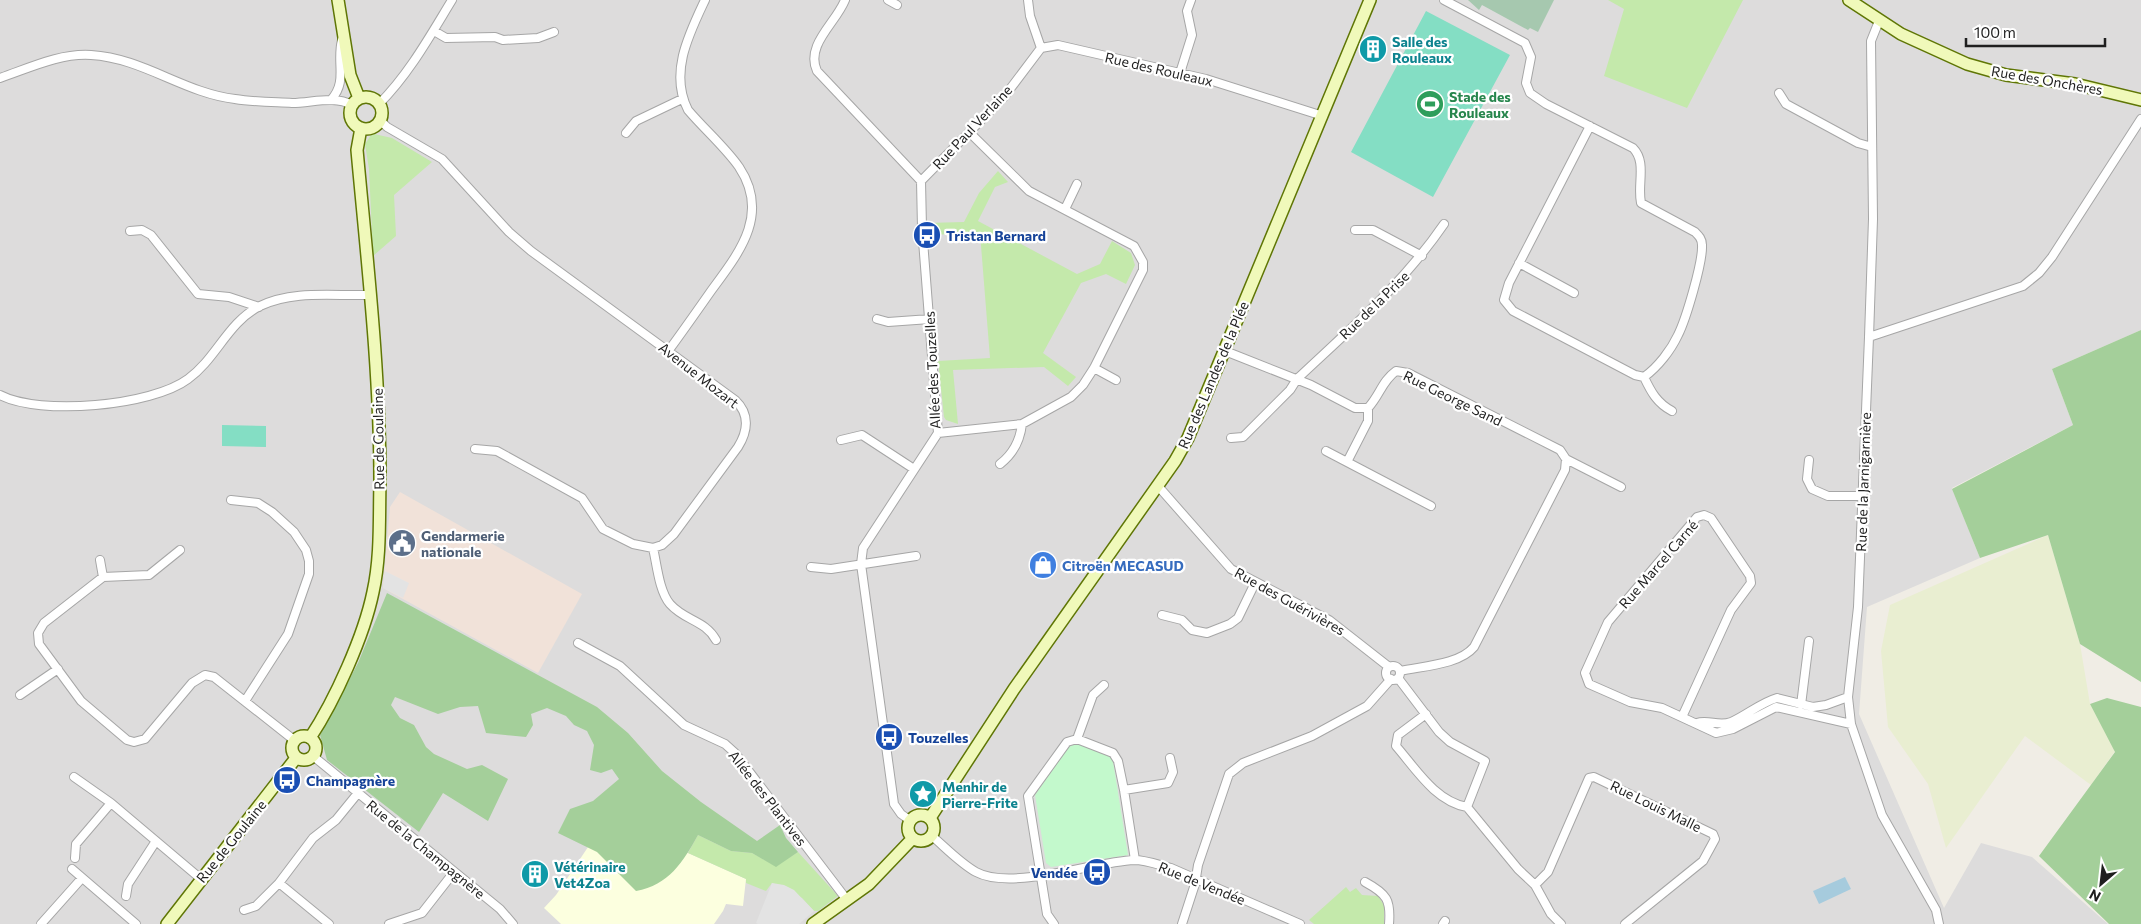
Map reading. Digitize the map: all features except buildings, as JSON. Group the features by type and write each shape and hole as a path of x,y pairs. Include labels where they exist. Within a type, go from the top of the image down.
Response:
{"street":[{"path":"0,78 58,59 90,55 132,62 199,91 229,98 291,102 331,100 355,102 368,97 379,104 382,112 380,120 374,126 361,128 351,118 355,102 338,0"},
{"path":"379,104 394,88 434,32 452,0"},
{"path":"668,350 739,254 747,236 751,219 751,201 739,168 688,110 682,98 680,80 683,50 705,0"},
{"path":"845,0 814,50 813,61 817,71 922,181"},
{"path":"888,0 897,5"},
{"path":"1028,0 1030,16 1041,48"},
{"path":"1180,73 1192,34 1187,11 1190,0"},
{"name":"Rue des Landes de la Plée","path":"930,818 1004,704 1158,486 1188,438 1370,0"},
{"path":"1444,0 1525,43 1531,57 1526,83 1530,93 1632,148 1640,155 1641,165 1638,189 1641,203 1650,210 1695,232 1700,237 1702,246 1699,268 1678,334 1653,371 1644,377"},
{"name":"Rue des Onchères","path":"1849,0 1879,21 1937,52 1982,68 2020,77 2088,87 2141,100"},
{"name":"Rue de la Jarnigarnière","path":"1879,21 1871,41 1873,219 1869,337 1858,607 1848,696 1851,724 1882,815 1936,910 1939,924"},
{"path":"434,32 446,38 495,37 503,40 538,38 554,32"},
{"path":"331,100 342,82 339,52 344,33"},
{"name":"Rue des Rouleaux","path":"1041,48 1058,45 1180,73 1323,116"},
{"name":"Rue Paul Verlaine","path":"922,181 1004,97 1031,58 1041,48"},
{"path":"1779,93 1786,104 1858,143 1872,146"},
{"path":"626,133 636,121 682,98"},
{"path":"1869,337 2023,286 2039,273 2052,257 2141,119"},
{"name":"Avenue Mozart","path":"380,120 388,127 442,159 508,232 735,400 744,411 746,423 744,435 738,447 674,534 662,546 653,548"},
{"path":"1590,126 1519,263 1505,293 1504,300 1507,306 1635,375 1644,377 1662,406 1672,411"},
{"name":"Rue de Goulaine","path":"310,738 346,669 367,615 377,564 380,418 357,150 361,128"},
{"path":"938,433 1022,424 1070,397 1083,385 1094,368 1143,270 1143,262 1134,246 1029,191 970,133"},
{"name":"Allée des Touzelles","path":"911,820 900,814 894,804 861,564 863,548 938,433 922,228 922,181"},
{"path":"1065,209 1077,184"},
{"name":"Rue de la Prise","path":"1231,438 1243,437 1290,390 1297,379 1397,284 1422,256 1444,224"},
{"path":"130,231 142,230 151,235 198,294 229,297 259,307"},
{"path":"1355,230 1374,230 1422,256"},
{"path":"1519,263 1574,292"},
{"path":"0,396 45,407 129,400 164,392 187,380 198,371 243,317 259,307 289,296 368,295"},
{"path":"877,319 888,322 930,319"},
{"path":"1225,351 1297,379 1355,408 1368,408 1368,421 1347,462"},
{"path":"1094,368 1116,380"},
{"name":"Rue George Sand","path":"1368,408 1376,400 1386,378 1396,370 1408,373 1560,450 1566,459 1621,487"},
{"path":"1000,464 1013,449 1020,436 1022,424"},
{"path":"841,440 862,435 914,469"},
{"path":"475,449 496,451 573,493 588,505 603,529 642,548 653,548 669,603 682,614 710,629 716,640"},
{"path":"1326,451 1431,506"},
{"path":"1182,924 1197,879 1198,865 1229,774 1243,763 1312,736 1367,706 1396,676 1468,655 1474,647 1565,470 1566,459"},
{"path":"1809,460 1807,479 1812,490 1828,496 1862,496"},
{"name":"Rue des Guérivières","path":"1158,486 1231,569 1329,620 1389,667 1396,666 1396,676"},
{"path":"231,500 258,503 272,512 294,532 306,550 309,561 309,574 288,634 245,701"},
{"name":"Rue Marcel Carné","path":"1682,717 1731,610 1751,583 1750,576 1711,518 1704,515 1696,517 1608,622 1585,673 1589,684 1630,702 1662,708 1682,717 1697,722 1702,721 1722,725 1732,722 1777,698 1813,707 1826,705 1848,696"},
{"path":"180,550 149,575 103,577 40,627 37,639 39,644 81,701 127,740 134,742 145,739 192,683 205,675 214,676 294,740"},
{"path":"810,567 832,569 916,556"},
{"path":"100,560 103,577"},
{"path":"1162,614 1182,620 1192,630 1206,632 1230,624 1238,618 1255,583"},
{"path":"1801,705 1809,641"},
{"name":"Allée des Plantives","path":"578,642 620,666 684,725 725,744 735,753 847,900"},
{"path":"1389,667 1386,672 1396,676 1439,732 1450,742 1485,760 1467,807"},
{"path":"20,695 58,669"},
{"path":"1077,739 1093,695 1104,685"},
{"name":"Rue Marcel Carné","path":"1697,722 1699,726 1709,730 1726,732 1776,707 1851,724"},
{"path":"1426,714 1398,734 1396,746 1436,792 1459,806 1467,807 1518,869 1535,885 1551,914 1561,924"},
{"path":"300,736 310,738 315,744 313,756 307,760 296,758 291,748 294,740 300,736"},
{"path":"1054,924 1047,914 1028,796 1066,742 1077,739 1113,753 1118,761 1135,860"},
{"name":"Rue de la Champagnère","path":"313,756 500,909 513,924"},
{"name":"Rue de Goulaine","path":"167,924 296,758"},
{"path":"1124,790 1168,783 1173,772 1170,758"},
{"path":"74,777 111,803 201,879"},
{"name":"Rue Louis Malle","path":"1535,885 1548,872 1589,778 1594,777 1713,834 1715,839 1703,862 1625,924"},
{"path":"244,910 256,906 279,883 313,838 336,820 358,794"},
{"path":"75,858 76,844 111,803"},
{"path":"918,816 930,818 934,825 932,836 921,842 913,838 908,828 911,820 918,816"},
{"name":"Rue de Vendée","path":"932,836 977,873 998,879 1041,875 1135,860 1171,868 1300,924"},
{"path":"815,924 888,866 913,838"},
{"path":"126,896 128,884 156,841"},
{"path":"72,869 136,924"},
{"path":"389,924 422,913 454,872"},
{"path":"41,924 82,878"},
{"path":"1365,882 1380,890 1390,904 1389,924"},
{"path":"279,883 329,924"}],"shaded area":[{"path":"0,0 2141,0 2141,330 2052,369 2073,425 1952,488 1980,558 1867,607 1859,714 1944,908 1981,843 2032,857 2108,924 0,924"},
{"path":"1468,0 1554,0 1538,32 1530,28 1528,30 1482,5 1479,10"},
{"path":"400,492 582,594 538,673 383,588 390,507"},
{"path":"2048,535 2080,644 2090,704 2115,751 2091,785 2025,736 1946,848 1928,784 1888,727 1881,651 1890,605"},
{"path":"385,571 409,583 403,598 383,588"},
{"path":"590,844 688,853 746,879 743,906 726,904 714,924 561,924 544,908 556,895"},
{"path":"772,883 784,885 794,890 814,911 799,924 756,923"}],"green space":[{"path":"1608,0 1743,0 1687,108 1604,76 1624,9"},
{"name":"Stade des Rouleaux","path":"1426,11 1510,55 1433,197 1351,152"},
{"path":"371,135 392,138 432,162 394,195 396,236 373,256 369,169 365,144"},
{"path":"998,171 1008,182 995,187 978,221 1077,274 1100,264 1112,241 1131,253 1135,265 1126,284 1106,274 1081,283 1043,353 1076,377 1068,386 1044,367 953,370 958,424 946,420 944,417 938,361 990,358 980,233 928,235 926,223 964,222 979,193"},
{"path":"2141,330 2141,682 2080,644 2048,535 1980,558 1952,489 2073,425 2052,369"},
{"path":"222,425 266,426 266,447 222,446"},
{"path":"387,593 597,707 628,733 662,771 701,802 757,841 780,825 786,838 798,852 776,867 752,853 731,851 698,835 674,871 658,884 636,891 597,852 558,833 570,809 593,801 619,779 612,769 601,773 590,770 594,745 587,731 574,725 566,716 547,708 531,714 533,725 526,737 486,733 478,706 460,707 438,714 395,697 391,705 400,718 414,725 426,747 434,754 467,769 482,765 508,779 488,821 443,793 419,832 327,760 320,735 358,663"},
{"path":"2107,698 2141,707 2141,924 2109,924 2039,856 2115,752 2090,704"},
{"path":"1078,744 1112,755 1128,855 1051,867 1046,863 1035,795 1069,746"},
{"path":"698,835 731,851 752,853 776,866 798,852 838,896 818,911 814,911 802,898 772,883 766,891 746,883 746,879 688,853"},
{"path":"1346,887 1350,892 1356,888 1362,895 1378,896 1384,905 1384,924 1314,924 1309,920"}],"water":[{"path":"1845,877 1851,889 1819,904 1813,891"}],"place":[{"name":"Salle des Rouleaux","path":"1373,49"},
{"name":"Stade des Rouleaux","path":"1430,104"},
{"name":"Tristan Bernard","path":"927,235"},
{"name":"Gendarmerie nationale","path":"402,543"},
{"name":"Citroën MECASUD","path":"1043,565"},
{"name":"Touzelles","path":"889,737"},
{"name":"Champagnère","path":"287,780"},
{"name":"Menhir de Pierre-Frite","path":"923,794"},
{"name":"Vendée","path":"1097,872"},
{"name":"Vétérinaire Vet4Zoa","path":"535,874"}]}
